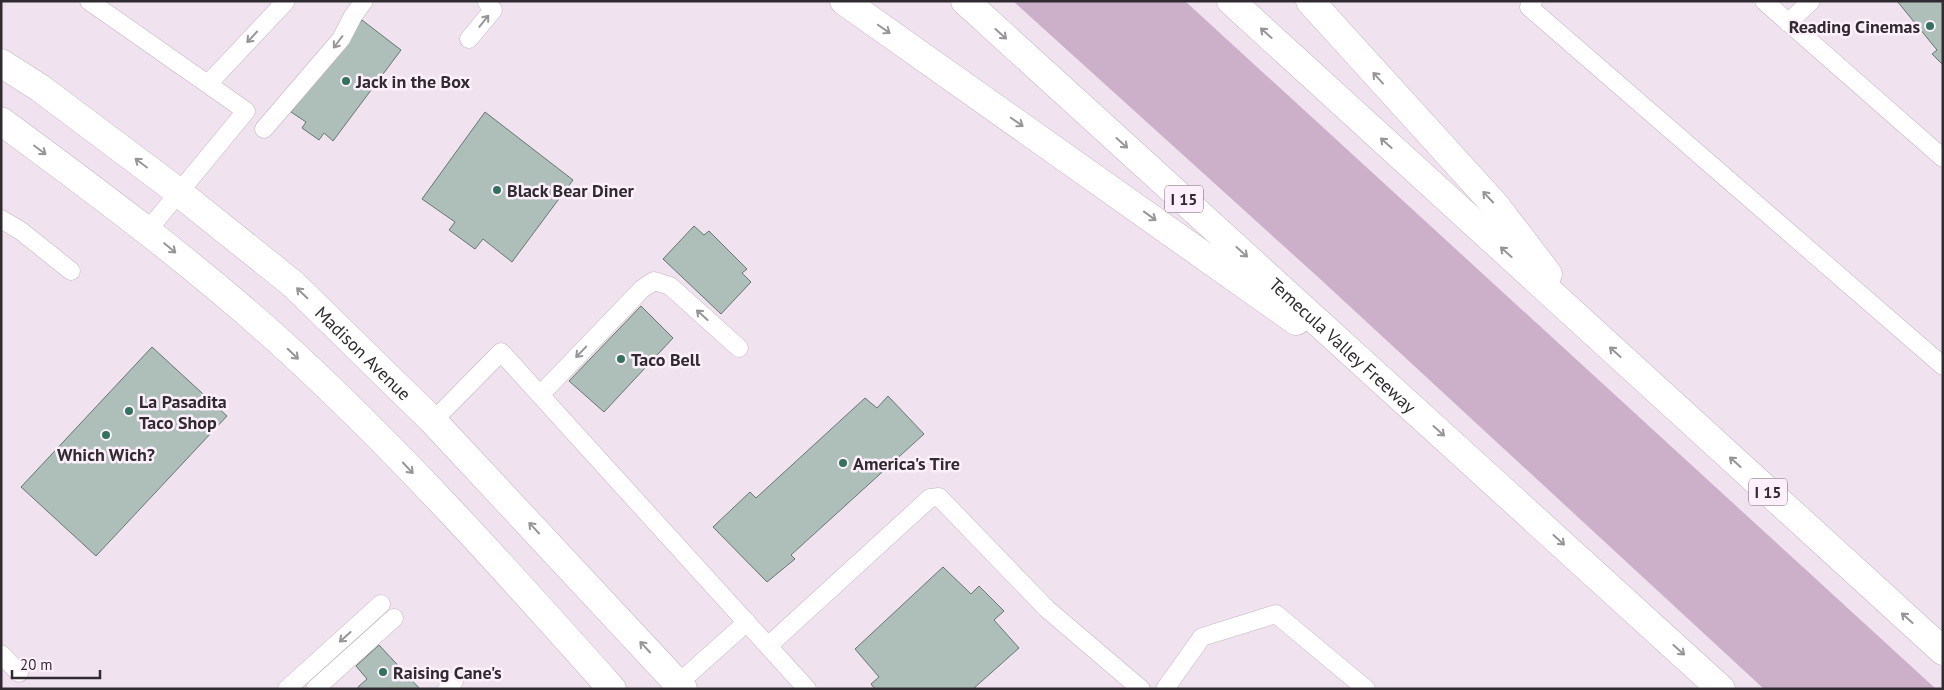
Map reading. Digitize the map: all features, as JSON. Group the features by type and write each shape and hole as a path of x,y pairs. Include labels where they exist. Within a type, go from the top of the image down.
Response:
{"main road":[{"path":"844,1 1046,142 1403,398"},
{"name":"Temecula Valley Freeway","path":"965,1 1721,689"},
{"name":"I 15","path":"1231,1 1943,651"},
{"path":"1310,1 1496,206 1593,332"},
{"name":"Madison Avenue","path":"1,63 40,88 180,193 293,284 433,421 678,687"},
{"path":"1,121 148,230 277,340 373,431 612,689"}],"lane":[{"path":"208,84 286,1"},
{"path":"264,129 341,39 353,16 364,1"},
{"path":"469,39 493,10 486,1"},
{"path":"1533,1 1528,7 1943,366"},
{"path":"1764,1 1943,158"},
{"path":"1788,23 1811,1"},
{"path":"100,4 246,112 148,230"},
{"path":"1,219 21,231 71,271"},
{"path":"540,395 642,289 654,281 670,286 739,348"},
{"path":"433,421 501,352 807,689"},
{"path":"768,646 930,498 935,496 939,497 1047,609 1142,689"},
{"path":"287,689 381,604"},
{"path":"1165,689 1202,637 1276,614 1366,689"},
{"path":"315,689 394,618"},
{"path":"678,687 747,622"},
{"path":"1,654 19,673"}],"shaded area":[{"path":"1013,1 1185,1 1936,689 1764,689 1319,278"}],"building":[{"name":"Reading Cinemas","path":"1897,1 1943,1 1943,65 1932,54 1937,50"},
{"name":"Jack in the Box","path":"362,20 401,50 333,141 324,133 319,140 302,128 306,122 291,112"},
{"name":"Black Bear Diner","path":"485,112 573,180 512,262 483,239 475,249 449,230 455,222 422,199"},
{"path":"694,226 704,235 709,231 747,269 742,273 751,282 721,314 663,259"},
{"name":"Taco Bell","path":"641,306 673,338 604,412 569,381"},
{"path":"152,347 227,416 96,556 21,487"},
{"name":"America's Tire","path":"888,396 924,434 791,555 795,559 767,582 713,527 750,492 756,498 865,398 877,408"},
{"path":"943,567 971,594 979,586 1004,611 994,620 1019,648 973,689 875,689 871,684 879,677 855,649"},
{"name":"Raising Cane's","path":"379,645 420,689 359,689 358,687 367,679 356,666"}],"place":[{"name":"Reading Cinemas","path":"1930,26"},
{"name":"Jack in the Box","path":"346,81"},
{"name":"Black Bear Diner","path":"497,190"},
{"name":"Taco Bell","path":"621,359"},
{"name":"La Pasadita Taco Shop","path":"129,411"},
{"name":"Which Wich?","path":"106,435"},
{"name":"America's Tire","path":"843,463"},
{"name":"Raising Cane's","path":"383,672"}]}
